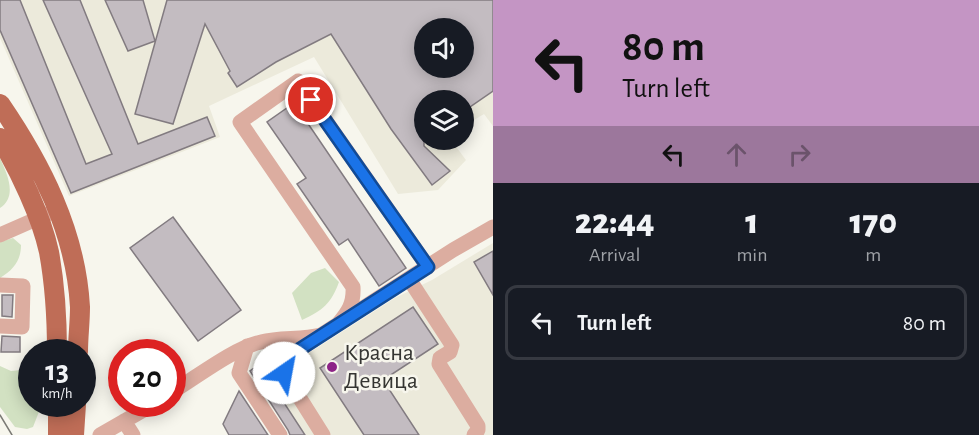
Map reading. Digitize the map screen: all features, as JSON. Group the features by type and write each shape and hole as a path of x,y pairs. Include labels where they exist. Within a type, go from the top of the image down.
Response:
{"main road":[{"path":"0,104 17,129 59,209 70,245 80,306 79,339"},
{"path":"0,138 39,218 49,251 57,310 57,339"},
{"path":"58,417 58,435"},
{"path":"74,435 75,417"}],"street":[{"path":"338,324 349,311 354,299 353,287 240,122 298,81 428,267"},
{"path":"0,235 59,209"},
{"path":"323,435 284,373 293,354 493,227"},
{"path":"409,279 452,345 450,352 440,358 439,364 478,426 474,435"},
{"path":"0,285 23,286 22,327 0,326"},
{"path":"186,384 248,346 277,339 307,339 321,336"},
{"path":"248,346 239,373 280,435"},
{"path":"100,435 132,417"},
{"path":"124,422 133,435"}],"shaded area":[{"path":"0,0 493,0 493,126 484,114 474,120 474,90 414,90 414,150 458,150 466,160 438,190 398,194 314,57 209,106 220,137 69,196 0,38"},
{"path":"493,243 493,435 305,435 259,364 287,346 298,360 395,298 432,280"}],"green space":[{"path":"0,158 8,178 10,191 9,197 0,208"},
{"path":"13,238 21,245 20,256 9,272 0,278 0,242"},
{"path":"325,268 339,282 336,290 325,306 302,320 292,293 311,273"},
{"path":"0,366 11,371 18,370 18,417 37,417 33,427 27,429 15,427 0,407"}],"building":[{"path":"0,0 20,0 86,164 112,154 43,0 80,0 138,144 207,117 215,136 71,193 0,30"},
{"path":"105,0 143,0 155,41 128,51"},
{"path":"167,0 493,0 493,91 474,104 474,90 414,90 414,150 428,150 450,171 432,185 391,129 331,34 276,62 237,87 205,24 173,124 135,114"},
{"path":"294,103 406,268 379,286 348,239 339,245 297,184 306,178 267,122"},
{"path":"173,217 241,310 198,341 130,248"},
{"path":"493,251 493,295 474,262"},
{"path":"2,295 13,295 12,317 2,316"},
{"path":"413,307 438,344 383,380 419,435 364,435 320,368"},
{"path":"2,336 20,337 18,352 1,352"},
{"path":"259,364 305,435 290,435 250,371"},
{"path":"239,391 268,435 229,435 223,424"}],"tram line":[{"path":"0,415 12,435"}],"place":[{"name":"Красна Девица","path":"332,367"}],"route":[{"path":"284,373 290,358 297,351 428,267 311,100"}]}
